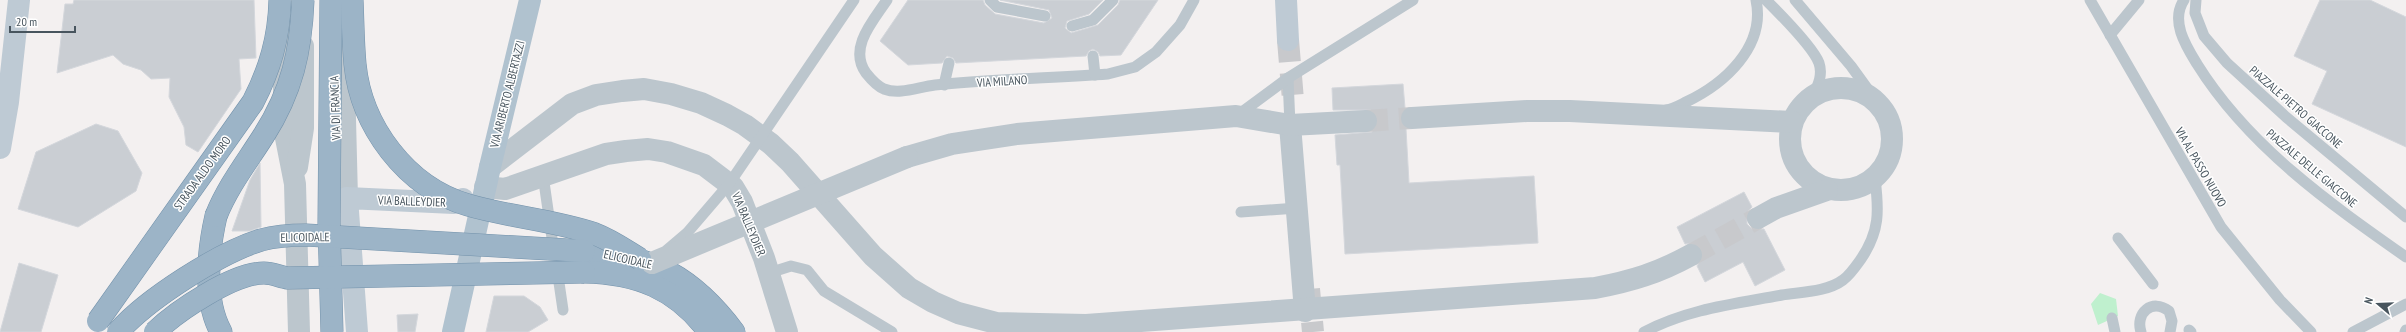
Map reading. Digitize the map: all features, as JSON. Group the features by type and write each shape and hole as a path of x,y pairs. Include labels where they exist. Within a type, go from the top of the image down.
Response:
{"highway":[{"name":"STRADA ALDO MORO","path":"94,326 252,102 264,80 277,40 280,0"},
{"path":"221,332 213,312 210,299 211,243 216,216 234,180 274,118 289,84 300,48 303,0"},
{"path":"330,0 329,223 332,332"},
{"path":"352,0 355,64 364,103 373,127 396,158 411,173 428,186 466,204 596,235 646,261"},
{"name":"ELICOIDALE","path":"118,332 147,304 193,274 241,248 260,240 283,235 306,235 598,252 646,261 682,278 702,295 734,332"},
{"path":"155,332 188,304 240,279 264,273 288,278 584,272 608,272 658,286 683,304 709,332"}],"main road":[{"path":"0,148 8,102 19,0"},
{"name":"VIA ARIBERTO ALBERTAZZI","path":"487,177 530,0"},
{"path":"1286,0 1288,40"},
{"path":"453,332 487,177"},
{"name":"VIA BALLEYDIER","path":"347,205 454,203 487,177"},
{"name":"VIA DI FRANCIA","path":"347,205 358,332"}],"street":[{"path":"284,0 284,128 295,184 299,332"},
{"path":"295,184 303,128 303,0"},
{"name":"VIA DI FRANCIA","path":"330,0 339,207 347,205 342,0"},
{"path":"1846,88 1863,92 1877,102 1887,116 1892,132 1892,150 1886,165 1875,178 1861,188 1844,191 1827,190 1812,183 1800,171 1792,156 1789,140 1792,122 1800,107 1813,96 1829,89 1846,88"},
{"path":"487,177 572,104 596,95 644,89 671,94 701,103 745,125 790,162 873,256 894,276 933,302 958,313 996,323 1086,325 1595,288 1632,281 1662,271 1691,255"},
{"path":"1412,118 1527,111 1792,122"},
{"path":"646,261 907,157 952,144 1017,134 1236,116 1290,125 1366,120"},
{"path":"1290,125 1305,310"},
{"name":"VIA BALLEYDIER","path":"487,177 505,189 606,154 648,149 688,158 704,165 733,187 742,202 769,273 787,332"},
{"path":"1758,218 1776,208 1827,190"}],"lane":[{"path":"646,261 687,232 729,184 854,0"},
{"name":"VIA MILANO","path":"887,0 866,31 858,52 861,66 870,78 883,88 900,91 944,85 1108,74 1135,67 1156,52 1180,25 1194,0"},
{"path":"990,0 998,7 1045,16"},
{"path":"1072,26 1093,20 1113,0"},
{"path":"1236,116 1288,78 1413,0"},
{"path":"1641,115 1670,110 1699,96 1733,70 1745,55 1753,38 1757,18 1756,0"},
{"path":"1766,0 1810,49 1819,63 1820,79 1813,96"},
{"path":"1795,0 1851,66 1877,102"},
{"name":"VIA AL PASSO NUOVO","path":"2090,0 2221,227 2280,300 2311,332"},
{"path":"2110,35 2139,0"},
{"name":"PIAZZALE DELLE GIACCONE","path":"2184,0 2179,16 2179,26 2191,54 2223,102 2265,148 2346,214 2406,257"},
{"name":"PIAZZALE PIETRO GIACCONE","path":"2196,0 2195,13 2204,36 2227,64 2286,117 2406,217"},
{"path":"1093,56 1095,75"},
{"path":"944,85 949,63"},
{"path":"1288,78 1290,125"},
{"path":"543,175 563,310"},
{"path":"1644,332 1666,321 1702,309 1819,289 1843,280 1855,268 1868,248 1877,227 1878,206 1875,178"},
{"path":"1241,212 1297,208"},
{"path":"2118,238 2153,284"},
{"path":"769,273 791,266 807,270 824,291 892,332"},
{"path":"2353,332 2406,304"},
{"path":"2141,332 2141,316 2144,311 2154,305 2160,306 2169,311 2172,321 2170,332"},
{"path":"2112,318 2115,332"}],"green space":[{"path":"2100,293 2116,299 2118,316 2098,325 2091,304"}],"building":[{"path":"74,0 254,0 256,58 239,59 241,89 198,152 186,145 184,127 169,97 170,78 151,79 141,70 123,64 113,55 57,73 65,4 73,4"},
{"path":"908,0 983,0 985,5 995,14 1044,23 1052,18 1049,10 1000,0 1103,0 1089,14 1067,21 1065,28 1071,33 1098,25 1118,5 1120,0 1158,0 1121,55 1100,56 1098,52 1093,49 1089,51 1086,56 956,63 953,58 947,56 942,63 908,65 880,41"},
{"path":"2320,0 2370,0 2406,17 2406,147 2312,104 2327,71 2294,56"},
{"path":"1403,84 1405,108 1400,118 1406,129 1409,183 1534,176 1538,243 1345,254 1340,165 1337,165 1335,135 1372,132 1377,127 1378,120 1371,110 1333,110 1332,88"},
{"path":"96,124 118,131 142,173 136,191 78,227 18,209 36,152"},
{"path":"260,163 261,227 250,231 232,231 250,180"},
{"path":"1744,192 1752,207 1747,212 1747,224 1752,229 1764,229 1785,270 1755,286 1743,262 1705,282 1697,266 1703,256 1702,249 1692,243 1685,244 1677,227"},
{"path":"19,263 58,275 41,332 0,332"},
{"path":"494,296 524,296 540,307 548,320 528,332 486,332"},
{"path":"418,314 415,332 398,332 397,315"}],"tunnel":[{"path":"1288,40 1293,100"},
{"path":"1366,121 1412,118"},
{"path":"1691,255 1758,218"},
{"path":"1309,289 1313,332"}]}
